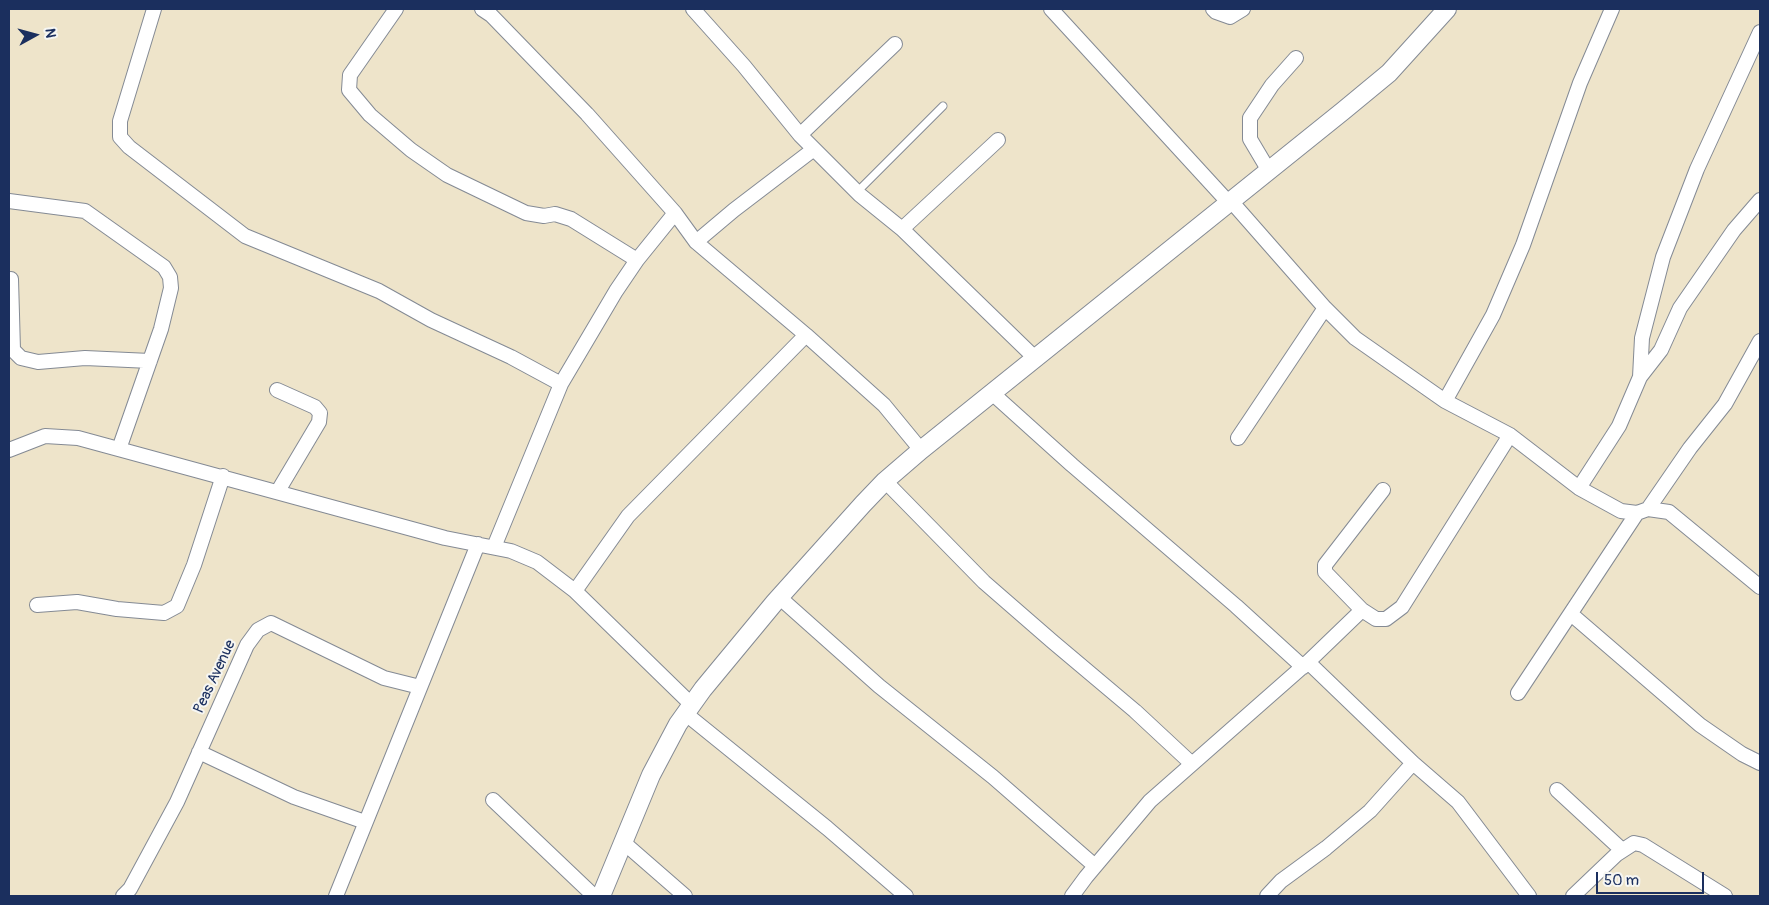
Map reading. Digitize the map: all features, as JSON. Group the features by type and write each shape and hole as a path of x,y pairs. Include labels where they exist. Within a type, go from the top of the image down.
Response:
{"street":[{"path":"154,9 120,121 120,137 129,147 245,236 379,291 431,320 511,357 561,384"},
{"path":"396,9 350,76 349,90 370,115 411,150 447,175 526,213 544,216 555,214 570,218 637,260"},
{"path":"482,9 491,15 588,114 675,213 696,242 806,335 884,405 921,450"},
{"path":"693,9 744,66 800,135 857,192 902,229 1036,358"},
{"path":"1051,9 1230,202 1325,308 1355,338 1445,401 1510,435 1579,488 1621,512 1669,512 1760,587"},
{"path":"1213,9 1216,12 1230,16 1243,9"},
{"path":"601,896 651,775 678,724 779,597 885,481 1389,73 1447,9"},
{"path":"1445,401 1493,315 1523,246 1580,83 1612,9"},
{"path":"1640,377 1642,338 1662,257 1697,169 1760,32"},
{"path":"800,135 895,44"},
{"path":"1269,171 1250,139 1250,118 1272,85 1296,58"},
{"path":"902,229 998,140"},
{"path":"696,242 734,210 814,149"},
{"path":"1579,488 1619,426 1640,377 1661,350 1680,308 1734,230 1760,200"},
{"path":"9,201 85,211 164,267 170,277 171,288 162,329 119,449"},
{"path":"494,547 561,384 616,291 637,260 675,213"},
{"path":"11,280 13,350 21,358 38,362 86,358 150,361"},
{"path":"1238,438 1325,308"},
{"path":"575,591 628,516 806,335"},
{"path":"1518,693 1642,511 1725,404 1760,341"},
{"path":"278,390 315,406 320,413 319,422 278,491"},
{"path":"992,393 1072,465 1306,665 1458,802 1529,896"},
{"path":"1384,490 1325,565 1325,572 1362,610 1376,619 1386,619 1402,607 1510,435"},
{"path":"9,450 45,436 78,438 445,538 511,551 537,562 575,591 689,709 906,896"},
{"path":"37,605 77,602 117,609 164,613 177,606 194,564 223,476"},
{"path":"885,481 984,582 1136,711 1192,764"},
{"path":"336,896 478,544"},
{"path":"779,597 879,686 993,777 1095,866"},
{"path":"1072,896 1150,800 1306,665 1362,610"},
{"path":"1571,614 1700,725 1742,754 1760,763"},
{"name":"Peas Avenue","path":"123,896 130,890 177,802 247,645 258,630 270,623 384,678 420,687"},
{"path":"199,752 294,797 366,822"},
{"path":"1266,896 1280,881 1326,848 1370,811 1413,763"},
{"path":"1557,790 1622,850"},
{"path":"492,800 594,896"},
{"path":"623,842 685,896"},
{"path":"1573,896 1622,850 1634,843 1643,844 1725,896"}],"lane":[{"path":"857,192 943,106"}]}
